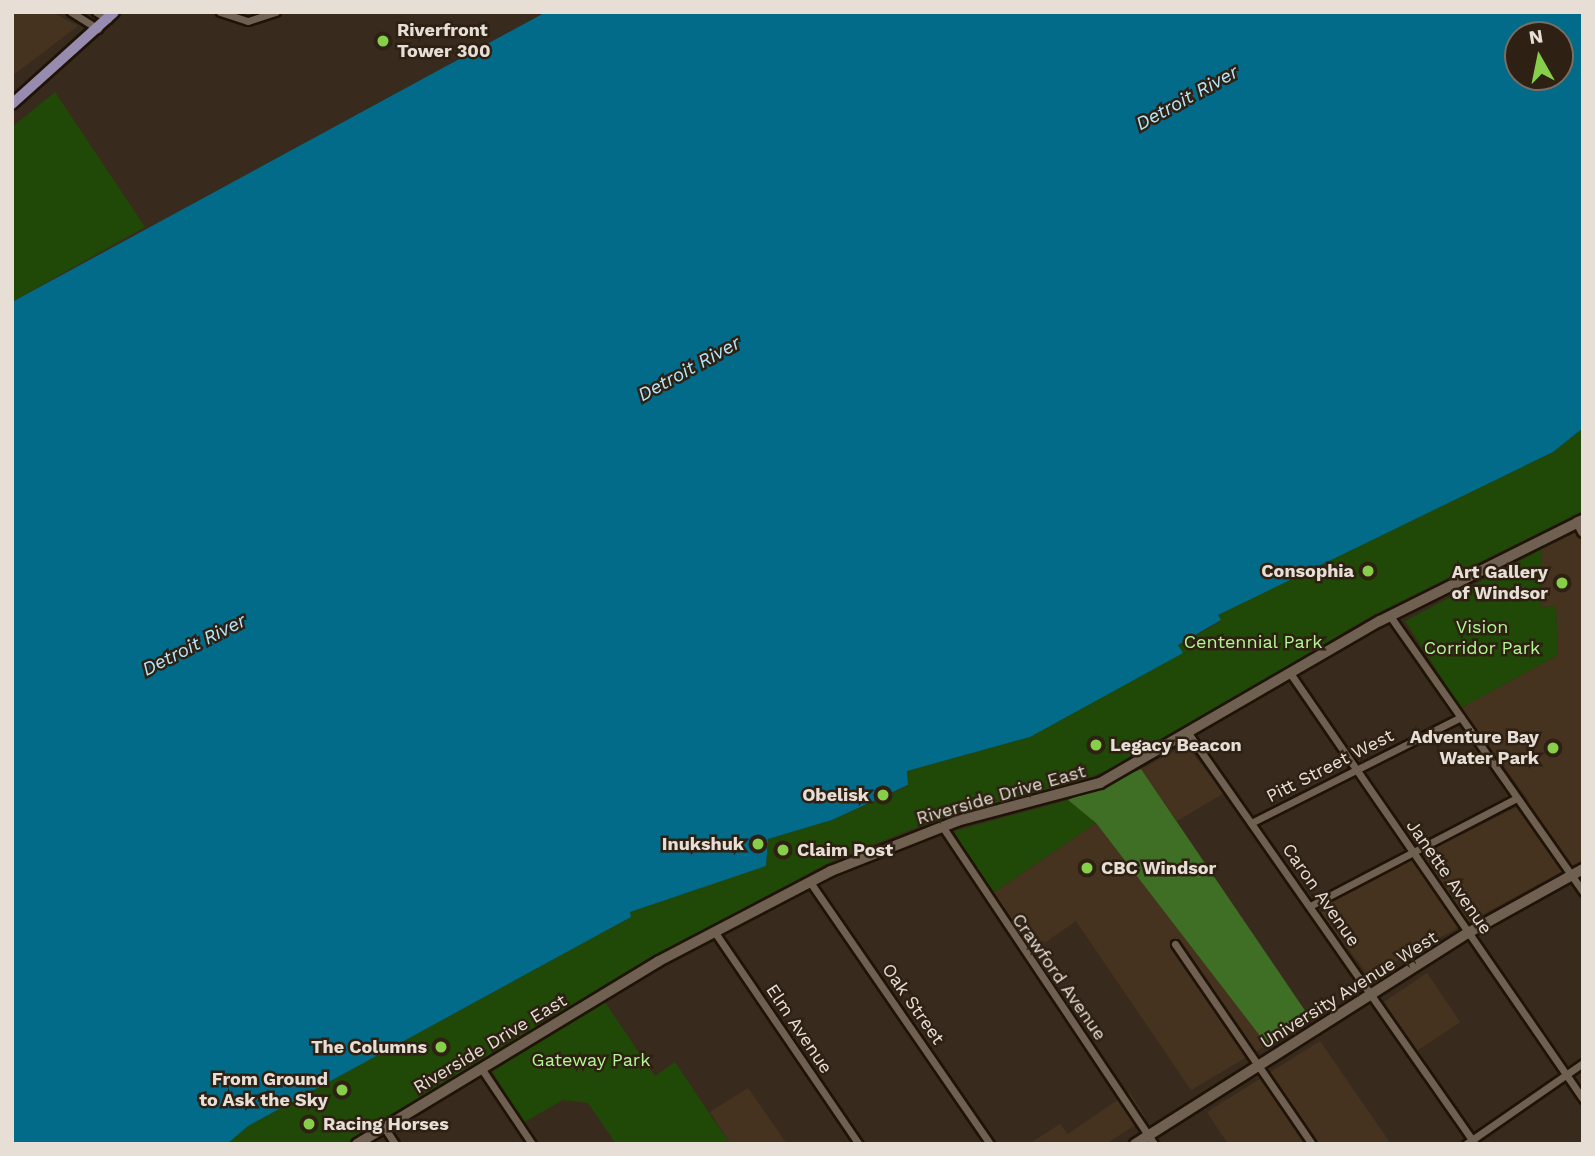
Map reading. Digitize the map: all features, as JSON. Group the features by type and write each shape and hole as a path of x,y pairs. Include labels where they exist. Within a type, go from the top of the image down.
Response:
{"main road":[{"path":"13,101 111,16 124,12"},
{"name":"Riverside Drive East","path":"356,1144 714,931 810,881 942,826 1068,794 1100,783 1390,616 1581,525"},
{"name":"University Avenue West","path":"1135,1144 1152,1139 1259,1066 1468,933 1583,869"}],"street":[{"path":"71,12 98,29"},
{"path":"96,12 111,16"},
{"path":"223,14 248,21 276,12"},
{"path":"1390,616 1583,892"},
{"name":"Janette Avenue","path":"1290,673 1583,1099"},
{"name":"Pitt Street West","path":"1251,823 1461,717"},
{"name":"Caron Avenue","path":"1188,733 1372,994 1471,1142"},
{"path":"1310,906 1517,798"},
{"name":"Crawford Avenue","path":"942,826 1152,1139"},
{"name":"Oak Street","path":"810,881 990,1144"},
{"name":"Elm Avenue","path":"714,931 859,1144"},
{"path":"1175,944 1312,1144"},
{"path":"1471,1142 1583,1063"},
{"path":"481,1068 532,1144"},
{"path":"384,1128 395,1144"}],"shaded area":[{"path":"12,12 52,12 78,26 12,76"},
{"path":"1583,529 1583,860 1369,976 1316,907 1529,801 1461,708 1558,655 1556,606 1541,607 1542,549"},
{"path":"1186,745 1224,793 1177,821 1141,769"},
{"path":"1096,823 1267,1045 1191,1090 1076,921 1030,953 990,895"},
{"path":"1427,973 1460,1022 1417,1051 1384,1002"},
{"path":"1320,1041 1391,1144 1228,1144 1207,1112"},
{"path":"748,1088 787,1144 730,1144 710,1112"},
{"path":"1129,1092 1146,1118 1106,1144 1029,1144 1060,1124 1068,1134"}],"green space":[{"path":"55,92 145,227 12,302 12,127"},
{"name":"Centennial Park","path":"1583,428 1583,511 1366,619 1134,760 1056,790 920,826 834,860 640,964 345,1144 227,1144 248,1126 631,917 630,912 766,866 768,839 832,820 908,786 907,771 1030,737 1182,652 1177,646 1221,621 1217,615 1553,452"},
{"name":"Vision Corridor Park","path":"1542,549 1541,607 1556,606 1558,655 1461,708 1405,621"},
{"path":"1141,769 1310,1018 1267,1045 1096,823 1068,800"},
{"path":"1068,800 1096,823 990,895 954,831"},
{"name":"Gateway Park","path":"604,1001 655,1076 675,1062 730,1144 616,1144 588,1103 563,1100 523,1123 492,1071"}],"water":[{"name":"Detroit River","path":"546,12 1583,12 1583,428 1553,452 1218,615 1221,620 1178,645 1183,653 1030,737 907,771 908,785 832,820 768,839 766,866 630,912 631,917 248,1126 227,1144 12,1144 12,302"}],"place":[{"name":"Riverfront Tower 300","path":"383,41"},
{"name":"Consophia","path":"1368,571"},
{"name":"Art Gallery of Windsor","path":"1562,583"},
{"name":"Legacy Beacon","path":"1096,745"},
{"name":"Adventure Bay Water Park","path":"1553,748"},
{"name":"Obelisk","path":"883,795"},
{"name":"Inukshuk","path":"758,844"},
{"name":"Claim Post","path":"783,850"},
{"name":"CBC Windsor","path":"1087,868"},
{"name":"The Columns","path":"441,1047"},
{"name":"From Ground to Ask the Sky","path":"342,1090"},
{"name":"Racing Horses","path":"309,1124"}]}
